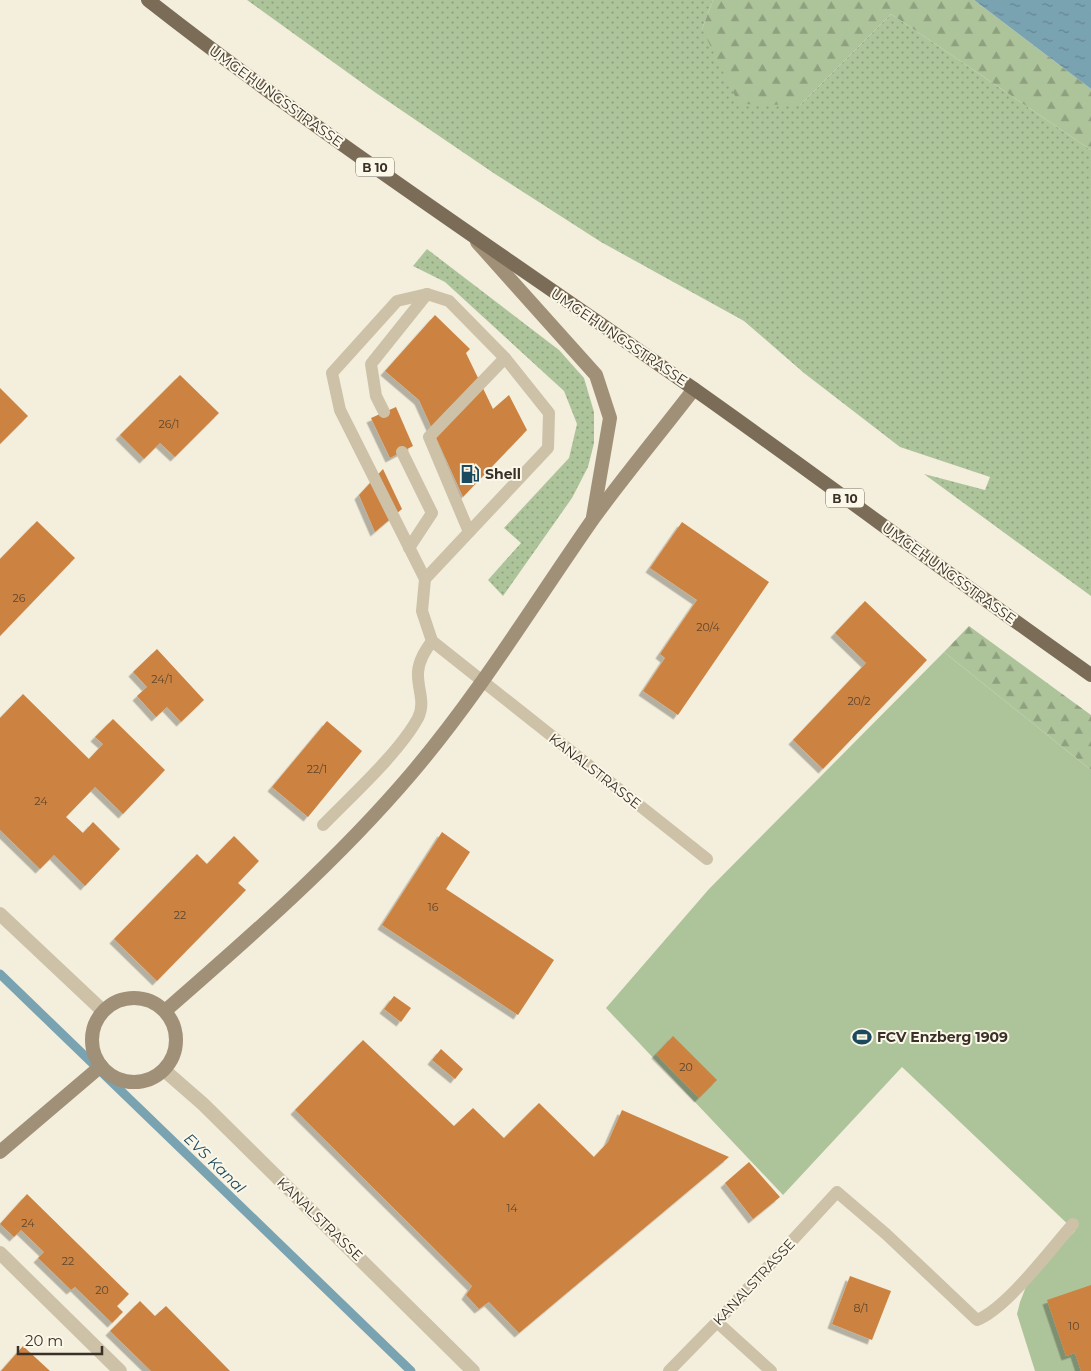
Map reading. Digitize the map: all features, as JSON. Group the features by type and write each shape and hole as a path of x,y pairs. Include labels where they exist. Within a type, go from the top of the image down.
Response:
{"main road":[{"name":"UMGEHUNGSSTRASSE","path":"148,0 278,98 472,236 694,389 1091,675"},
{"path":"472,236 596,375 610,418 593,520"},
{"path":"165,1011 297,894 354,837 411,773 484,681 593,520 694,389"},
{"path":"133,997 150,1001 165,1011 172,1021 176,1036 173,1055 164,1070 149,1079 135,1082 118,1079 101,1066 94,1052 92,1037 95,1023 103,1011 115,1002 133,997"},
{"path":"0,1152 101,1066"}],"street":[{"path":"0,914 103,1011"},
{"name":"KANALSTRASSE","path":"164,1070 203,1104 474,1371"},
{"path":"0,1253 120,1371"}],"lane":[{"path":"384,412 376,396 371,364 427,294"},
{"path":"323,825 363,784 402,739 418,716 423,698 418,673 422,655 432,641 422,611 425,579 340,410 332,373 397,302 427,294 448,301 505,358 549,413 548,448 425,579"},
{"path":"469,532 429,437 505,358"},
{"path":"402,452 432,513 409,548"},
{"name":"KANALSTRASSE","path":"432,641 484,681 541,730 707,859"},
{"name":"KANALSTRASSE","path":"669,1371 837,1192 886,1234 977,1320 990,1315 1004,1302 1073,1224"},
{"path":"717,1322 771,1371"}],"green space":[{"path":"247,0 713,0 702,29 800,105 891,14 1091,150 1091,596 924,474 985,490 990,477 900,447 804,373 744,321 601,242 495,174 376,93"},
{"path":"713,0 974,0 1091,89 1091,150 891,14 800,105 739,104 702,29"},
{"path":"427,249 559,350 584,378 594,412 594,443 588,467 572,498 503,596 488,580 521,543 504,528 569,458 577,424 564,391 445,282 413,266"},
{"path":"969,626 1091,715 1091,770 944,652"},
{"name":"FCV Enzberg 1909","path":"944,652 1091,770 1091,1371 1035,1371 1017,1314 1029,1279 1075,1231 902,1067 783,1195 606,1008 709,889"}],"water":[{"path":"974,0 1091,0 1091,89"}],"building":[{"path":"435,315 470,349 466,353 493,409 509,395 527,430 463,497 419,400 385,371"},
{"path":"180,375 219,413 175,457 160,443 144,459 120,435"},
{"path":"0,388 28,416 0,444"},
{"path":"396,407 413,446 390,458 371,418"},
{"path":"383,469 402,509 375,532 359,495"},
{"path":"37,521 75,558 0,636 0,559"},
{"path":"682,522 769,582 678,715 643,691 665,658 660,654 697,600 650,568"},
{"path":"865,601 927,660 823,769 793,740 866,663 835,633"},
{"path":"157,649 204,700 181,722 167,707 156,717 137,696 147,687 133,672"},
{"path":"23,694 89,759 103,744 95,737 113,719 165,770 123,814 95,787 66,817 83,833 93,822 120,849 85,886 54,855 40,869 0,830 0,718"},
{"path":"327,721 362,751 308,817 272,787"},
{"path":"442,832 470,852 446,889 554,960 518,1015 382,925"},
{"path":"234,836 259,861 238,883 246,890 157,981 114,939 197,854 207,864"},
{"path":"394,996 411,1008 401,1022 384,1009"},
{"path":"673,1036 717,1080 699,1098 656,1054"},
{"path":"363,1040 454,1126 473,1108 504,1138 539,1103 594,1157 608,1142 622,1110 729,1157 519,1333 489,1302 479,1309 466,1295 472,1286 295,1110"},
{"path":"441,1049 463,1069 455,1079 432,1060"},
{"path":"749,1162 780,1197 753,1219 725,1183"},
{"path":"27,1194 129,1294 117,1306 123,1312 112,1323 75,1287 71,1290 38,1258 44,1252 21,1230 14,1237 0,1224"},
{"path":"850,1276 891,1291 872,1340 832,1324"},
{"path":"1091,1285 1091,1371 1081,1371 1075,1353 1066,1356 1047,1300"},
{"path":"140,1301 155,1316 166,1306 230,1371 151,1371 110,1331"},
{"path":"23,1346 50,1371 1,1371"}],"waterway":[{"name":"EVS Kanal","path":"0,974 411,1371"}],"place":[{"name":"Shell","path":"470,474"},
{"name":"FCV Enzberg 1909","path":"862,1037"}]}
